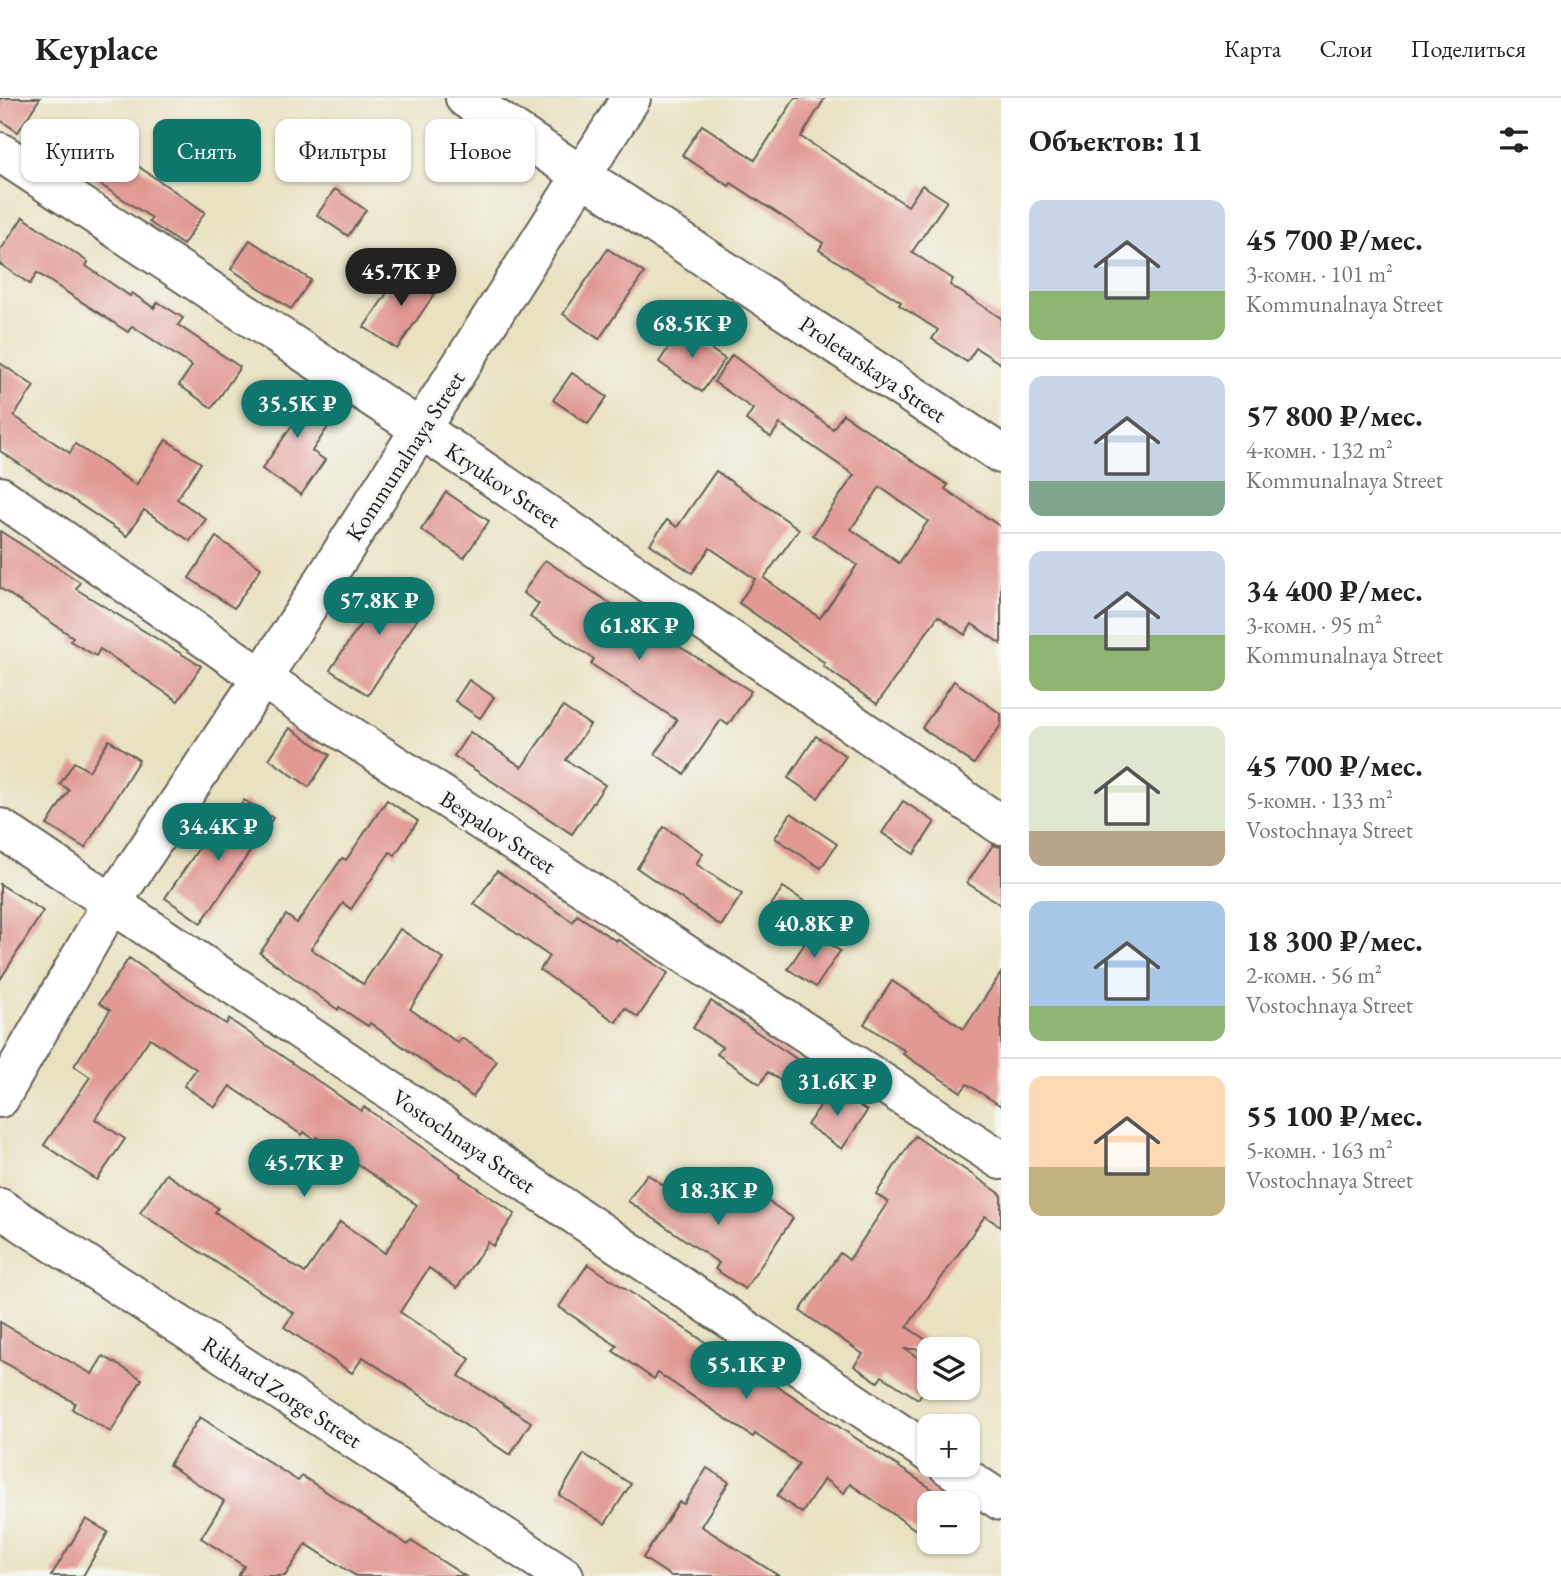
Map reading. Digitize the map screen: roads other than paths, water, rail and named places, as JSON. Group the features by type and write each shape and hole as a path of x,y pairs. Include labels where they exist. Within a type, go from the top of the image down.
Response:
{"street":[{"name":"Proletarskaya Street","path":"465,98 1001,454"},
{"name":"Kommunalnaya Street","path":"0,1098 111,904 262,678 631,98"},
{"name":"Kryukov Street","path":"0,152 421,430 1001,825"},
{"name":"Bespalov Street","path":"0,496 262,678 1001,1160"},
{"name":"Vostochnaya Street","path":"0,828 917,1445"},
{"name":"Rikhard Zorge Street","path":"0,1208 565,1576"},
{"path":"965,1477 1001,1501"}]}
